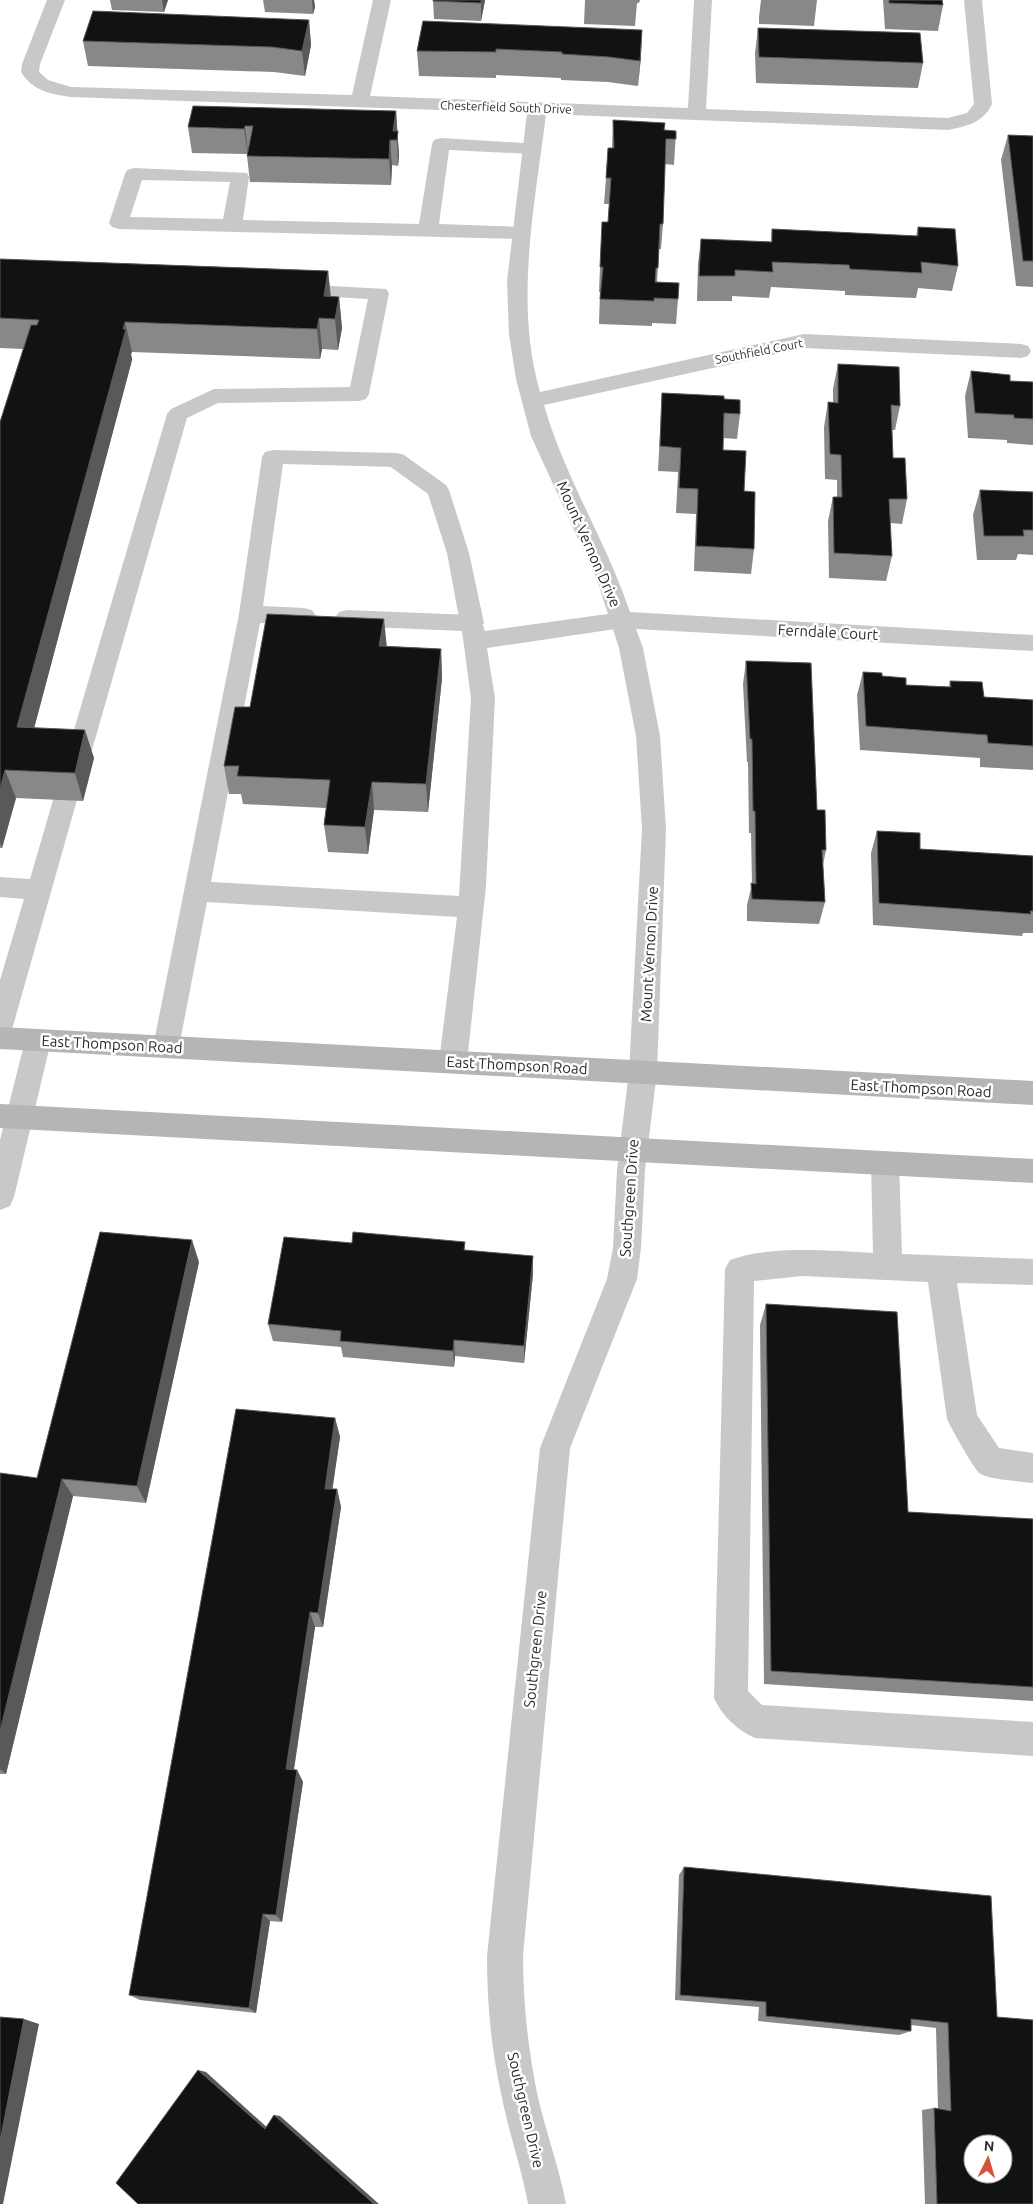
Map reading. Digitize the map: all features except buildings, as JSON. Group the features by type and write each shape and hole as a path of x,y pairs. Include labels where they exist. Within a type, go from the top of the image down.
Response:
{"main road":[{"name":"East Thompson Road","path":"0,1038 1033,1093"},
{"path":"10,1117 1033,1171"}],"street":[{"name":"Chesterfield South Drive","path":"56,0 31,64 30,72 39,82 50,88 71,92 360,101 948,124 974,117 981,110 984,101 974,0"},
{"path":"360,101 382,0"},
{"path":"697,114 703,0"},
{"name":"Mount Vernon Drive","path":"537,108 521,233 517,281 517,313 526,379 542,436 608,580 622,620 631,648 650,750 654,798 654,829 643,1072 638,1103"},
{"path":"428,230 442,144 532,148"},
{"path":"232,226 240,177 134,174 119,223 232,226 428,230 521,233"},
{"path":"78,757 178,414 214,396 359,394 380,293 280,289"},
{"name":"Southfield Court","path":"532,401 804,341 1021,351"},
{"path":"166,1047 250,614 273,457 396,460 438,490 458,553 483,698 470,907 453,1062"},
{"name":"Ferndale Court","path":"250,614 473,632 622,620 1033,643"},
{"path":"0,1026 65,800"},
{"path":"0,887 40,890"},
{"path":"196,891 470,907"},
{"path":"0,1197 10,1117 38,1041"},
{"name":"Southgreen Drive","path":"547,2204 538,2159 520,2094 510,2042 506,2010 506,1956 555,1448 622,1279 627,1248 638,1103"},
{"path":"885,1163 888,1267"},
{"path":"1033,1272 802,1263 740,1269 731,1698 755,1721 1033,1738"},
{"path":"942,1269 962,1419 990,1462 1033,1468"}]}
